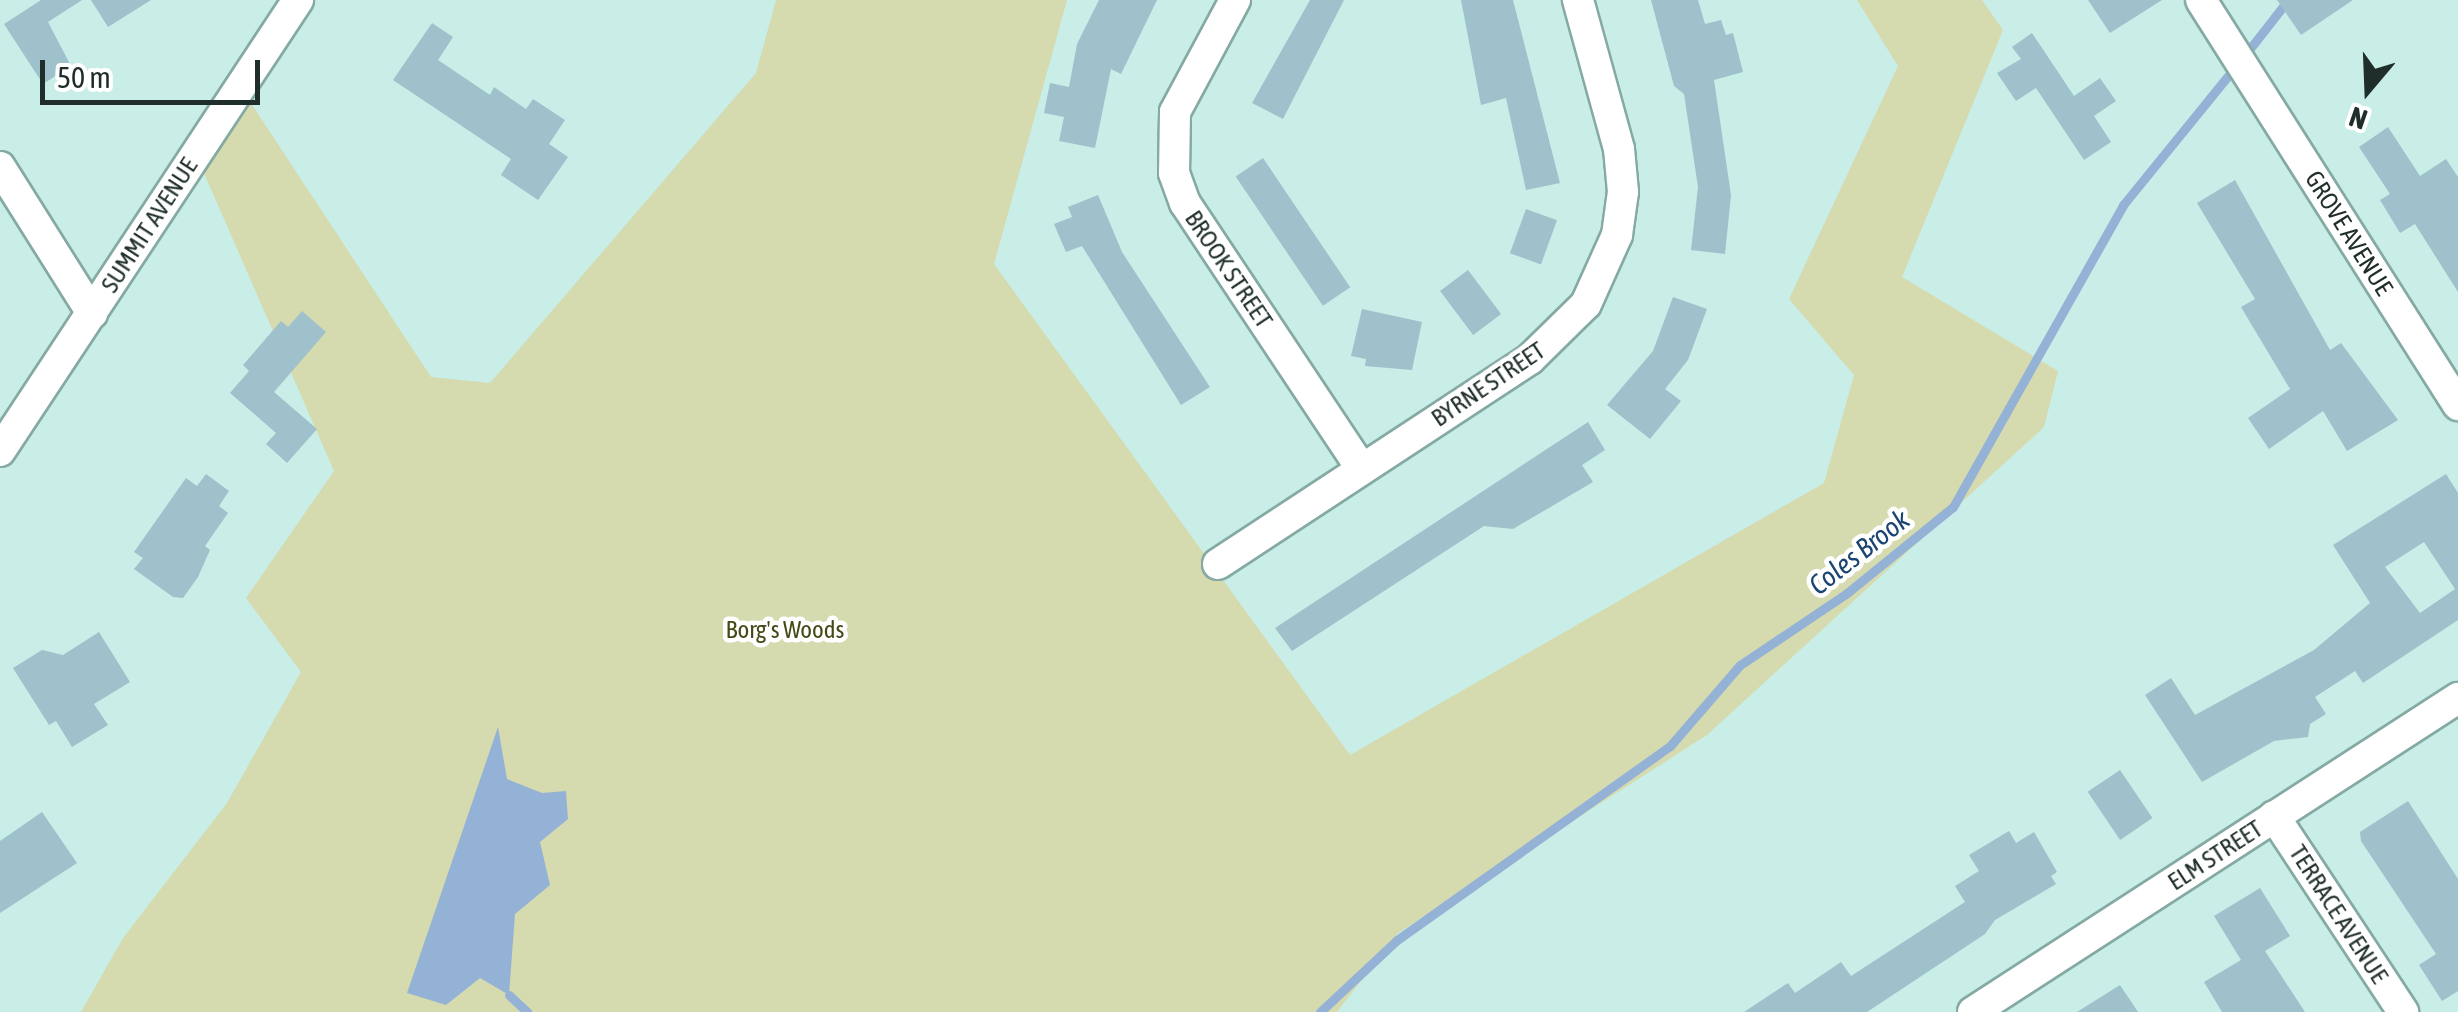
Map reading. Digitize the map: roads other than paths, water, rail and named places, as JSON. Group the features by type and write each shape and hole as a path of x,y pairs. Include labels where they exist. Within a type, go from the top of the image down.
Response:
{"street":[{"name":"SUMMIT AVENUE","path":"0,451 298,0"},
{"name":"BROOK STREET","path":"1234,0 1175,112 1174,173 1185,203 1362,468"},
{"name":"BYRNE STREET","path":"1218,564 1560,334 1605,269 1622,192 1619,149 1578,0"},
{"name":"GROVE AVENUE","path":"2201,0 2458,405"},
{"path":"0,167 92,312"},
{"name":"ELM STREET","path":"1973,1012 2458,698"},
{"name":"TERRACE AVENUE","path":"2274,816 2403,1012"}],"water":[{"path":"498,727 507,779 542,793 566,791 568,819 540,842 550,885 515,914 509,995 480,978 446,1005 407,993"}],"waterway":[{"name":"Coles Brook","path":"2245,55 2288,0"},
{"name":"Coles Brook","path":"1320,1012 1397,940 1670,746 1740,665 1847,593 1953,507 2123,205 2235,67"},
{"path":"509,995 527,1012"}],"park label":[{"name":"Borg's Woods","path":"785,629"}]}
